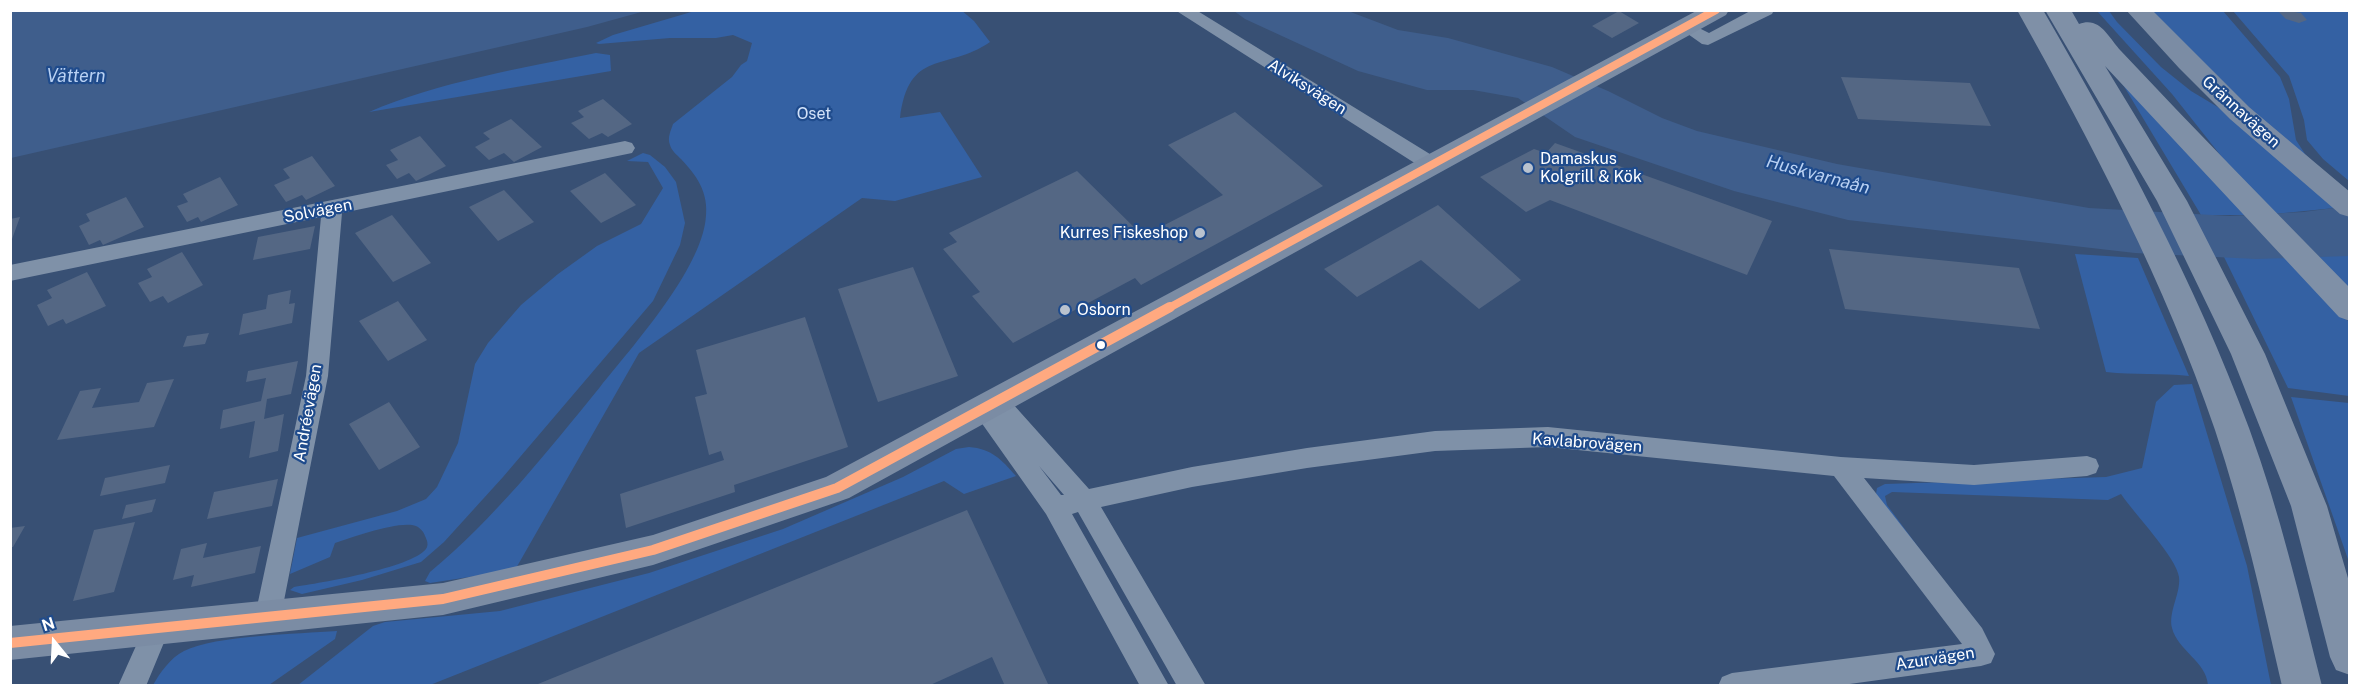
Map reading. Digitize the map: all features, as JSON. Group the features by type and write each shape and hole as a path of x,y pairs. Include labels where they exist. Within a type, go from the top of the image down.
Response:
{"highway":[{"path":"2030,10 2131,197 2203,351 2253,492 2302,686"},
{"path":"2058,10 2172,201 2248,354 2309,506 2349,657"},
{"path":"2075,10 2107,52 2349,309"}],"street":[{"name":"Alviksvägen","path":"1183,10 1431,164"},
{"path":"10,643 443,599 653,550 837,488 1100,344 1159,315 1431,164 1597,78 1717,10"},
{"path":"1687,27 1707,40 1766,10"},
{"name":"Grännavägen","path":"2138,10 2234,106 2342,201"},
{"name":"Solvägen","path":"10,273 624,148"},
{"name":"Andréevägen","path":"268,616 317,375 332,208"},
{"path":"989,405 1083,499 1192,686"},
{"path":"989,405 1055,507 1155,686"},
{"name":"Kavlabrovägen","path":"1055,507 1083,499 1307,458 1435,441 1548,437 1841,467 1974,475 2087,466"},
{"name":"Azurvägen","path":"1732,686 1981,654 1973,637 1841,467"},
{"path":"132,686 157,628"}],"green space":[{"name":"Oset","path":"698,10 961,10 974,21 990,42 974,51 921,71 912,81 905,96 900,118 940,112 982,177 895,201 862,198 639,353 515,570 430,583 425,581 430,572 477,529 540,460 662,309 689,265 705,224 705,196 688,166 671,147 670,134 673,124 732,77 747,61 752,43 733,35 716,38 670,38 596,43 613,35"},
{"path":"2347,10 2349,12 2349,181 2323,159 2307,140 2304,120 2289,76 2233,11"},
{"path":"2097,11 2109,11 2161,67 2191,91 2221,109 2335,208 2274,214 2229,166 2172,94"},
{"path":"2148,11 2223,11 2280,77 2289,99 2296,140 2305,154 2326,176 2203,67"},
{"path":"596,53 610,55 611,71 369,112 452,84"},
{"path":"2116,73 2247,215 2201,215"},
{"path":"643,153 650,155 665,167 676,182 685,223 680,245 653,301 503,477 444,542 421,562 362,580 302,594 290,590 294,587 384,568 417,556 426,549 428,544 423,532 416,526 388,527 335,543 330,557 290,574 297,538 397,511 426,499 437,487 458,443 475,364 488,343 521,305 558,274 597,246 641,224 663,188 648,162 627,161"},
{"path":"2075,254 2138,258 2189,376 2106,372"},
{"path":"2314,256 2349,256 2349,294"},
{"path":"2224,257 2286,257 2349,322 2349,396 2288,388"},
{"path":"2192,384 2247,566 2271,685 2208,685 2202,669 2180,643 2172,628 2171,622 2179,583 2176,569 2163,547 2121,494 2108,500 1892,492 1885,496 1887,505 1979,629 1876,494 1877,488 1885,484 2106,477 2142,468 2156,402 2174,385"},
{"path":"2291,397 2349,403 2349,562"},
{"path":"969,447 984,450 996,456 1016,476 964,494 944,481 430,685 298,685 373,626 385,622 500,611 649,573 783,529 903,477 956,449"},
{"path":"337,631 335,639 269,685 153,685 174,658 198,646 236,638"}],"water":[{"name":"Vättern","path":"10,11 645,11 587,27 11,158"},
{"name":"Huskvarnaån","path":"1234,11 1348,11 1398,30 1448,38 1552,67 1662,118 1697,131 1837,164 2089,208 2230,216 2303,212 2349,206 2349,256 2256,259 2135,253 1848,220 1734,191 1575,137 1518,98 1473,90 1427,90 1358,71 1245,19"}],"building":[{"path":"2282,10 2301,13 2307,20 2299,23 2286,19 2279,12"},
{"path":"1619,11 1639,23 1612,38 1592,26"},
{"path":"1841,77 1970,83 1991,126 1858,119"},
{"path":"603,99 632,124 608,137 602,133 589,139 571,123 584,117 578,111"},
{"path":"1235,112 1323,186 1141,285 1135,278 1013,343 972,296 980,292 943,249 957,242 949,233 1077,171 1143,236 1223,195 1168,145"},
{"path":"511,119 542,147 514,162 504,153 489,160 475,147 490,139 483,133"},
{"path":"420,136 446,166 416,181 409,173 397,179 386,165 398,160 390,150"},
{"path":"1555,143 1772,221 1747,275 1550,200 1526,212 1480,177 1534,149 1546,153"},
{"path":"312,156 335,186 306,200 302,195 286,202 274,185 290,178 283,169"},
{"path":"605,173 636,205 601,223 570,191"},
{"path":"220,177 238,205 201,222 198,217 187,222 177,206 188,202 183,194"},
{"path":"504,190 534,222 498,241 469,207"},
{"path":"126,197 144,227 103,245 100,240 89,245 79,226 90,221 86,214"},
{"path":"1438,205 1521,280 1479,309 1421,260 1357,297 1324,269"},
{"path":"392,215 431,263 393,282 355,233"},
{"path":"20,217 11,242 10,242 10,219"},
{"path":"315,226 310,249 253,260 258,237"},
{"path":"1829,249 2019,268 2040,329 1845,309"},
{"path":"182,252 203,285 168,303 163,296 150,302 138,283 152,277 147,269"},
{"path":"913,267 958,376 878,402 838,289"},
{"path":"87,272 106,306 66,324 63,319 48,326 37,305 52,298 47,290"},
{"path":"291,290 289,304 295,303 292,323 239,335 243,314 266,309 268,295"},
{"path":"398,301 427,340 388,361 359,321"},
{"path":"805,317 848,447 734,485 735,492 626,528 620,494 724,460 721,451 709,455 695,397 707,394 696,350"},
{"path":"209,333 205,344 183,347 187,336"},
{"path":"298,361 291,394 267,399 264,419 284,414 278,451 249,458 255,421 220,429 223,410 261,401 266,378 246,382 248,371"},
{"path":"174,379 154,427 57,440 80,391 101,388 92,408 139,402 147,383"},
{"path":"389,402 420,447 379,470 349,424"},
{"path":"170,465 165,483 100,496 105,478"},
{"path":"278,479 272,506 207,519 214,492"},
{"path":"156,499 152,512 122,519 126,505"},
{"path":"967,510 1049,686 1005,686 992,657 928,686 533,686"},
{"path":"135,522 114,592 73,601 94,530"},
{"path":"25,526 13,547 10,547 10,528"},
{"path":"207,543 203,558 261,546 255,573 191,587 194,575 173,580 181,549"}],"transit line":[{"path":"10,643 443,599 653,550 837,488 1716,10"}],"place":[{"name":"Damaskus Kolgrill & Kök","path":"1528,168"},
{"name":"Kurres Fiskeshop","path":"1200,233"},
{"name":"Osborn","path":"1065,310"}]}
